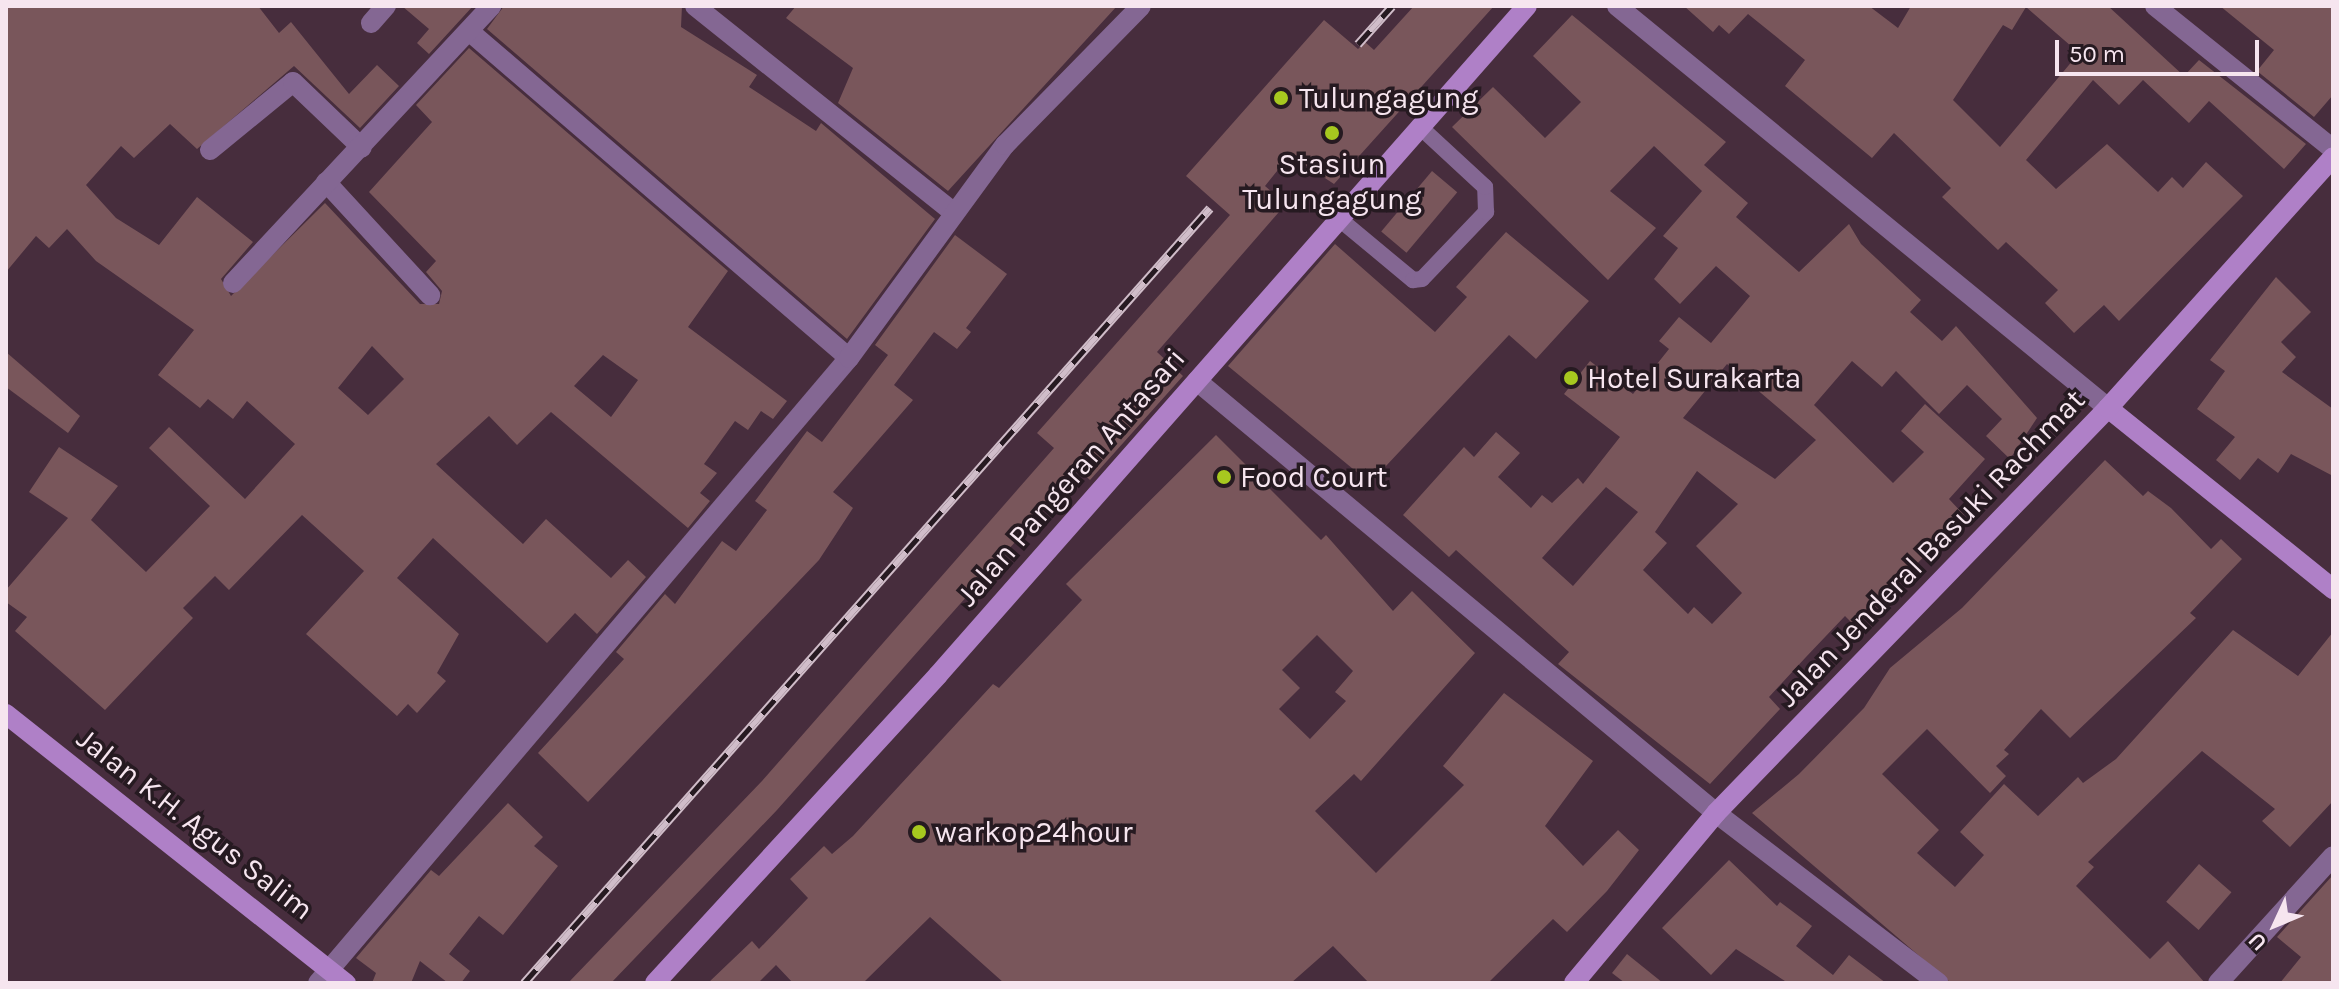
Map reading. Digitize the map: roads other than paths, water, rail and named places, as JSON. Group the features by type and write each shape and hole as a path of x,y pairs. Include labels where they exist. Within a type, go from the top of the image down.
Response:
{"street":[{"path":"371,23 386,6"},
{"path":"233,283 491,6"},
{"path":"695,6 953,212"},
{"path":"331,978 849,358 1005,145 1141,6"},
{"name":"Jalan Pangeran Antasari","path":"655,983 1197,381 1337,217 1527,6"},
{"path":"1617,6 2333,589"},
{"path":"2155,6 2333,149"},
{"path":"469,31 849,358"},
{"path":"210,150 293,82 362,148"},
{"name":"Jalan Jenderal Basuki Rachmat","path":"1574,983 1716,813 2108,408 2333,157"},
{"path":"326,182 430,295"},
{"path":"1197,381 1716,813 1938,983"},
{"name":"Jalan K.H. Agus Salim","path":"6,714 331,978"},
{"path":"2218,983 2333,856"}],"lane":[{"path":"1337,217 1413,280 1422,279 1486,212 1485,187 1419,126"}],"railway":[{"path":"1358,44 1392,6"},
{"path":"524,983 1210,208"}],"place":[{"name":"Tulungagung","path":"1281,98"},
{"name":"Stasiun Tulungagung","path":"1332,133"},
{"name":"Hotel Surakarta","path":"1571,378"},
{"name":"Food Court","path":"1224,477"},
{"name":"warkop24hour","path":"919,832"}]}
